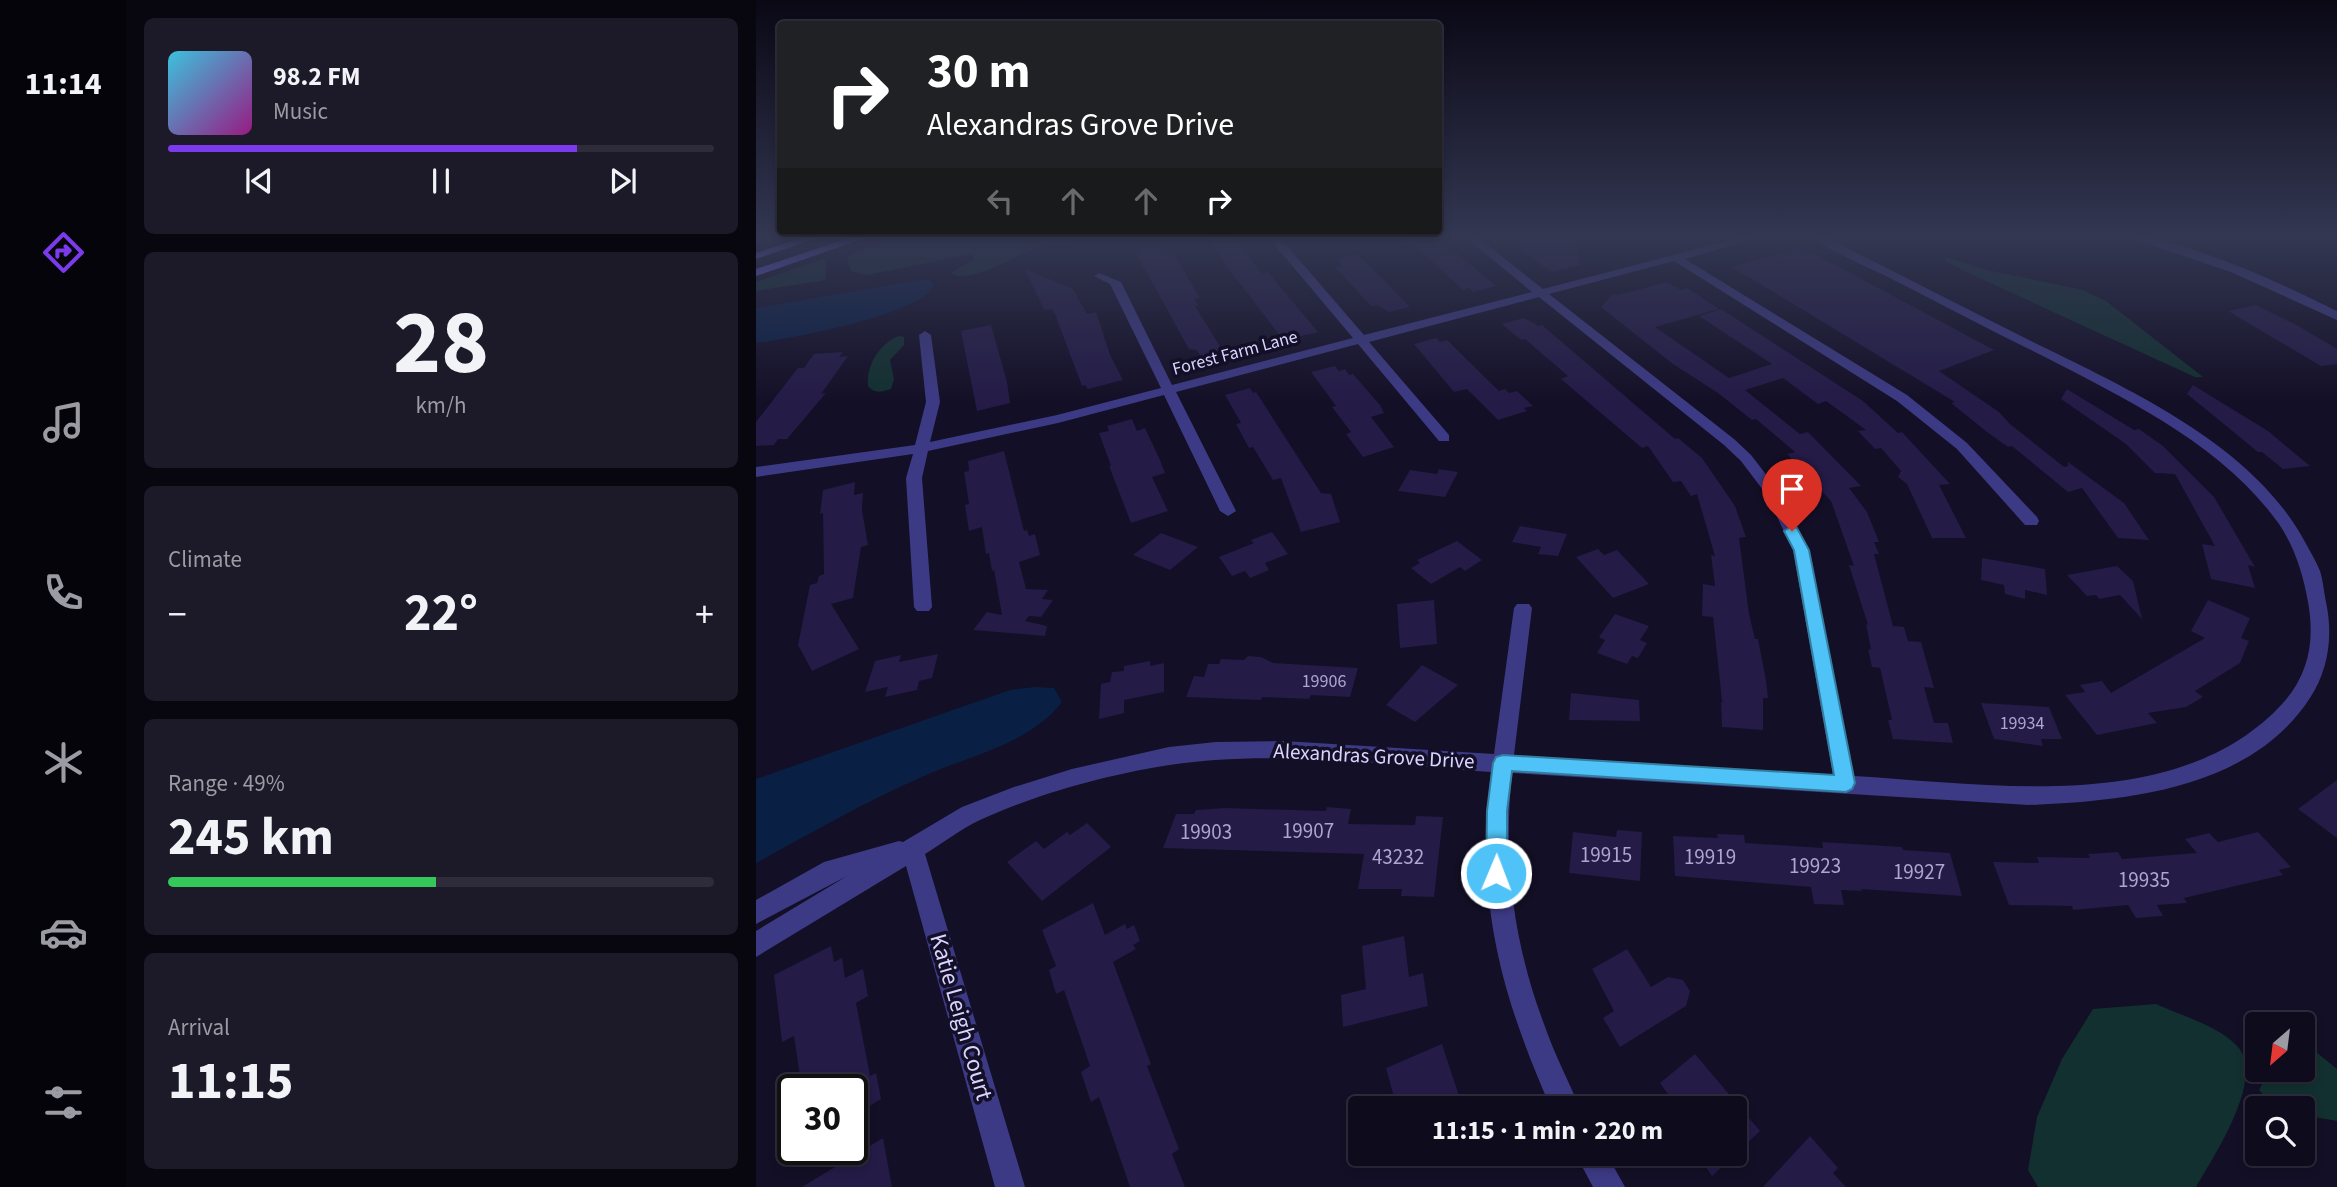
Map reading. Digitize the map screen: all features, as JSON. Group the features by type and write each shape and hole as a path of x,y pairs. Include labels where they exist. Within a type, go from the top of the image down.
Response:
{"street":[{"path":"1120,291 1228,511"},
{"path":"1320,291 1444,438"},
{"path":"1729,291 1912,406 1962,446 2031,521"},
{"name":"Alexandras Grove Drive","path":"756,945 852,888 912,847 970,814 1084,775 1169,756 1216,751 1284,750 2029,796 2123,790 2182,777 2229,758 2261,738 2287,715 2305,690 2317,663 2322,635 2314,579 2287,525 2244,476 2192,434 2133,398 1924,291"},
{"path":"2290,291 2337,316"},
{"name":"Forest Farm Lane","path":"756,472 922,448 1058,419 1539,292"},
{"path":"1539,292 1729,442 1773,493 1801,550 1846,783"},
{"path":"923,607 914,478 933,401 925,335"},
{"path":"1523,608 1497,811 1496,873 1506,942 1519,992 1548,1071 1560,1096"},
{"name":"Alexandras Grove Drive","path":"756,913 832,870 912,847"},
{"name":"Katie Leigh Court","path":"912,847 1010,1187"},
{"path":"1597,1166 1610,1187"}],"green space":[{"path":"2009,291 2086,291 2106,301 2203,377 2195,377"},
{"path":"899,336 904,337 904,345 890,360 894,379 891,389 873,390 868,386 872,363 880,349"},
{"path":"2156,1004 2220,1032 2237,1046 2245,1060 2242,1096 2224,1137 2196,1187 2038,1187 2028,1170 2037,1117 2062,1059 2093,1009"},
{"path":"2315,1051 2337,1069 2337,1121 2315,1117 2315,1096 2264,1096 2259,1090 2263,1082 2315,1082"}],"water":[{"path":"853,291 928,291 908,305 884,315 824,331 756,343 756,308"},
{"path":"1054,688 1062,702 1033,729 880,797 756,863 756,779 1010,690"}],"building":[{"path":"1035,291 1074,291 1087,314 1096,312 1110,355 1123,380 1088,389 1085,385 1082,386 1055,314 1051,309 1044,310"},
{"path":"1157,291 1196,291 1200,298 1194,299 1198,305 1195,306 1224,353 1202,359 1197,350 1189,349"},
{"path":"1246,291 1284,291 1318,332 1289,339 1286,335 1281,337"},
{"path":"1358,291 1395,291 1410,307 1389,312 1377,305 1371,306"},
{"path":"1632,291 1692,291 1719,309 1655,327 1729,378 1772,364 1699,316 1721,309 1863,401 1898,433 1902,432 1950,484 1939,485 1966,538 1932,538 1907,484 1898,477 1901,471 1881,448 1875,449 1858,431 1866,430 1826,401 1818,404 1783,378 1745,390 1800,434 1808,432 1861,486 1849,488 1867,512 1879,542 1874,542 1879,554 1874,554 1893,626 1904,627 1908,641 1921,642 1934,688 1924,687 1934,723 1948,723 1953,743 1893,739 1888,720 1892,720 1880,668 1872,667 1868,649 1871,650 1866,624 1868,625 1849,565 1854,566 1831,501 1787,454 1795,452 1756,419 1752,420 1718,393 1673,364 1601,307 1613,294"},
{"path":"1772,291 1885,291 1994,350 1939,371 1999,412 2064,467 2068,466 2068,462 2124,503 2149,540 2118,538 2082,488 2068,492 2012,446 2008,447 1951,403 1955,402"},
{"path":"2256,305 2337,349 2337,364 2321,366 2228,311"},
{"path":"1524,318 1542,325 1675,439 1678,438 1702,458 1735,506 1746,537 1739,538 1749,614 1755,639 1758,639 1766,680 1768,698 1763,698 1763,730 1722,727 1721,702 1724,702 1713,617 1702,616 1703,584 1715,586 1711,555 1715,556 1697,494 1691,496 1681,481 1673,482 1648,446 1642,448 1561,379 1568,376 1525,339 1521,340 1502,324"},
{"path":"991,325 1010,403 977,411 961,331"},
{"path":"1436,338 1440,342 1447,340 1499,391 1517,391 1533,406 1524,408 1527,411 1498,420 1467,389 1454,392 1414,344"},
{"path":"843,352 839,357 848,356 821,394 826,393 787,439 778,439 774,445 756,446 756,422 798,368 804,368 814,354"},
{"path":"1335,366 1339,371 1345,369 1349,375 1353,374 1380,405 1384,413 1371,417 1394,447 1363,457 1346,434 1351,432 1311,372"},
{"path":"2193,385 2268,431 2310,466 2283,469 2262,452 2258,452 2187,394"},
{"path":"1250,388 1253,393 1256,392 1321,493 1331,494 1340,522 1301,532 1281,478 1273,480 1253,447 1249,448 1236,424 1241,423 1225,395"},
{"path":"2067,389 2134,430 2139,429 2163,446 2214,497 2255,567 2248,565 2255,588 2211,579 2202,544 2215,546 2175,474 2155,473 2126,444 2061,399"},
{"path":"1132,419 1137,431 1145,428 1160,460 1165,473 1152,477 1168,511 1131,523 1099,433 1109,431 1107,426"},
{"path":"1004,451 1024,531 1027,530 1029,536 1035,534 1040,555 1019,562 1026,589 1048,590 1042,599 1053,600 1041,617 1029,616 1025,621 1047,626 1045,636 973,630 987,612 1002,615 994,570 992,571 989,553 986,554 982,527 969,531 965,505 969,504 964,472 969,471 968,461"},
{"path":"1439,469 1458,472 1445,497 1398,491 1410,470 1437,474"},
{"path":"855,482 854,495 863,493 862,510 868,545 861,547 853,598 831,604 859,649 812,671 798,645 810,585 817,583 819,576 824,574 823,513 820,514 823,490"},
{"path":"1520,526 1567,534 1558,556 1538,554 1541,547 1512,542"},
{"path":"1272,532 1288,554 1265,563 1269,570 1250,578 1245,571 1232,576 1219,557 1254,543 1251,540"},
{"path":"1161,533 1198,547 1170,570 1133,555"},
{"path":"1457,541 1482,560 1465,571 1460,567 1431,584 1411,568 1420,563 1417,560"},
{"path":"1598,549 1604,555 1617,550 1649,584 1613,598 1576,557"},
{"path":"1982,558 2045,569 2047,595 2025,590 2025,599 2005,594 2004,585 1981,580"},
{"path":"2117,566 2133,581 2142,619 2120,595 2099,599 2096,595 2087,596 2067,575"},
{"path":"1434,600 1437,644 1400,648 1397,604"},
{"path":"2208,600 2250,618 2241,638 2249,641 2240,663 2195,691 2203,697 2186,707 2148,713 2157,723 2097,735 2065,695 2085,692 2080,685 2102,681 2111,693 2205,638 2191,631"},
{"path":"1615,614 1649,626 1640,640 1647,643 1638,658 1632,656 1627,664 1597,653 1605,640 1599,637"},
{"path":"938,654 932,678 919,681 917,690 885,697 888,687 865,692 875,661 901,655 899,662"},
{"path":"1248,656 1261,657 1273,663 1358,668 1350,697 1311,695 1309,699 1262,697 1261,700 1186,697 1194,676 1204,677 1208,664 1219,664 1221,659 1244,660"},
{"path":"1150,661 1150,666 1164,663 1164,692 1124,700 1124,713 1099,719 1101,684 1110,682 1112,672 1124,671 1124,666"},
{"path":"1422,665 1458,685 1415,722 1386,705"},
{"path":"1571,693 1639,700 1640,721 1569,720"},
{"path":"1981,703 2049,707 2062,739 2041,739 2043,746 1994,739"},
{"path":"2337,780 2337,838 2298,809"},
{"path":"1327,807 1351,809 1348,824 1415,825 1416,816 1443,817 1434,897 1401,896 1402,889 1358,889 1364,854 1163,848 1176,814 1194,814 1196,810 1225,808 1326,811"},
{"path":"1087,823 1111,847 1042,901 1007,862 1036,841 1044,849 1067,832 1070,835"},
{"path":"1617,830 1642,832 1640,881 1569,873 1573,832 1616,837"},
{"path":"2258,832 2291,867 2279,870 2283,875 2184,898 2187,903 2157,905 2163,916 2136,918 2128,905 2073,910 2072,906 2009,905 1993,862 2039,863 2037,857 2090,858 2088,854 2118,852 2122,859 2197,853 2185,839 2209,833 2218,842"},
{"path":"1717,834 1744,835 1745,843 1823,848 1822,842 1950,853 1962,896 1841,890 1844,905 1814,904 1811,887 1675,876 1673,836 1718,838"},
{"path":"1093,903 1105,935 1125,924 1127,929 1134,925 1140,941 1133,945 1136,949 1113,962 1151,1064 1147,1066 1179,1149 1172,1154 1185,1187 1130,1187 1099,1097 1091,1102 1081,1072 1090,1066 1064,990 1056,994 1049,970 1056,966 1042,930"},
{"path":"1404,936 1409,977 1423,973 1428,1006 1343,1027 1341,995 1366,989 1362,946"},
{"path":"831,946 834,962 842,958 845,978 863,969 868,996 856,1003 870,1076 876,1073 881,1099 868,1107 868,1074 800,1074 794,1036 782,1042 774,975"},
{"path":"1627,949 1651,987 1668,977 1683,980 1690,991 1686,1006 1620,1047 1603,1018 1614,1011 1592,969"},
{"path":"1442,1044 1459,1096 1394,1096 1386,1068"},
{"path":"1695,1054 1730,1096 1669,1096 1660,1083"},
{"path":"1747,1116 1760,1131 1747,1143"},
{"path":"1810,1136 1838,1168 1833,1173 1846,1187 1763,1187"},
{"path":"883,1138 892,1187 802,1187 838,1165 868,1165 868,1147"},
{"path":"1705,1166 1723,1166 1712,1176"}],"route":[{"path":"1496,873 1497,811 1503,763 1846,783 1801,550 1792,531"}]}
